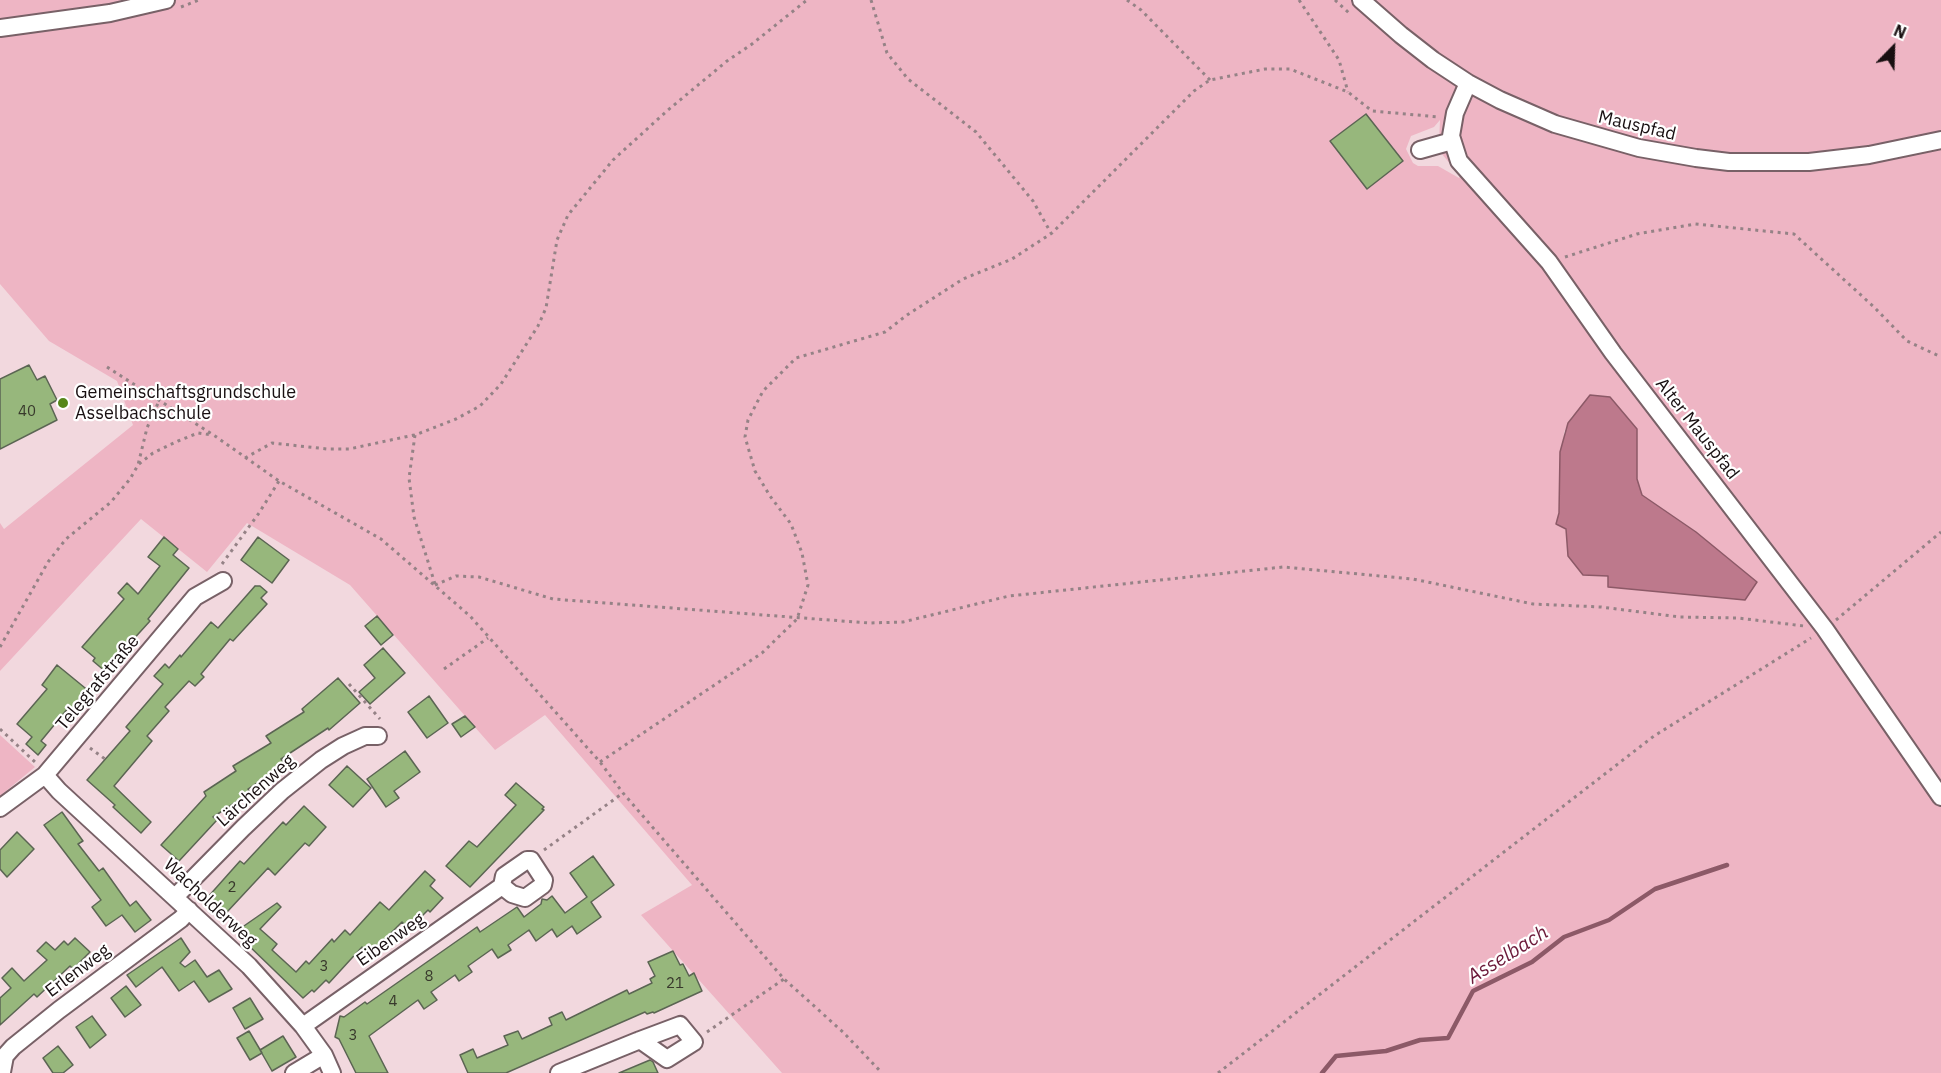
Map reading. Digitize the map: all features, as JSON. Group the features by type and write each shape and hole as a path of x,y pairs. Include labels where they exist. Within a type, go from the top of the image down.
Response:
{"street":[{"path":"0,28 110,13 166,0"},
{"name":"Mauspfad","path":"1360,0 1401,36 1468,83 1527,112 1582,133 1639,148 1696,159 1763,163 1819,161 1869,155 1941,140"},
{"name":"Alter Mauspfad","path":"1468,83 1453,119 1452,141 1459,161 1550,262 1613,353 1825,629 1941,797"},
{"path":"1420,150 1452,141"},
{"name":"Telegrafstraße","path":"0,808 45,775 195,597 223,580"},
{"name":"Lärchenweg","path":"175,897 282,791 321,760 364,736 378,736"},
{"name":"Wacholderweg","path":"45,775 59,791 249,966 303,1026 324,1056 332,1073"},
{"name":"Eibenweg","path":"303,1026 502,886 504,876 526,860 531,860"},
{"path":"502,886 512,894 525,898 543,885 543,875 531,860"},
{"name":"Erlenweg","path":"2,1072 5,1056 13,1047 181,919 189,910"},
{"path":"559,1073 640,1040 680,1024 694,1042 667,1059 640,1040"},
{"path":"294,1073 324,1056"}],"path":[{"path":"245,458 272,443 349,449 414,435 456,419 480,406 501,384 538,326 546,308 557,240 568,215 613,160 668,110 727,61 807,0"},
{"path":"871,0 887,53 909,78 976,132 1033,201 1052,233"},
{"path":"1127,0 1141,10 1210,80"},
{"path":"1299,0 1339,60 1348,92"},
{"path":"600,762 762,653 797,619 808,585 802,553 791,524 755,471 745,437 748,420 763,391 796,358 885,332 963,279 1012,259 1052,233 1194,91 1210,80 1265,69 1290,69 1348,92 1372,111 1453,119"},
{"path":"1550,262 1637,234 1695,224 1794,234 1874,307 1907,341 1941,357"},
{"path":"107,367 215,436 279,481 381,539 470,616 600,762 623,794 784,979 843,1032 882,1073"},
{"path":"0,647 48,562 66,539 111,502 130,479 138,465 147,428 159,400"},
{"path":"138,465 153,453 178,441 198,434 215,436"},
{"path":"414,435 409,478 414,517 435,585"},
{"path":"225,557 259,513 279,481"},
{"path":"1218,1073 1654,736 1825,629 1941,532"},
{"path":"435,585 456,576 479,577 553,599 869,623 903,622 1009,596 1283,567 1413,579 1533,604 1601,608 1680,617 1738,618 1825,629"},
{"path":"444,669 488,638"},
{"path":"349,684 380,719"},
{"path":"0,729 39,766 45,775"},
{"path":"77,738 105,759"},
{"path":"531,860 623,794"},
{"path":"691,1038 704,1034 784,979"}],"shaded area":[{"path":"0,0 1941,0 1941,1073 782,1073 641,915 692,885 545,715 495,750 350,585 247,523 207,572 141,519 0,671 0,523 4,529 133,425 117,381 49,341 0,284","holes":["1440,120 1439,144 1442,154 1460,176 1459,178 1438,166 1418,166 1413,163 1406,149 1411,136 1434,127","1609,397 1637,429 1637,479 1642,495 1696,532 1757,583 1608,587 1608,576 1568,556 1566,529 1556,524 1559,513 1564,432 1572,416"]},
{"path":"1590,395 1610,397 1637,429 1637,479 1642,495 1696,532 1757,582 1745,600 1608,587 1608,576 1583,575 1568,556 1566,529 1556,524 1559,513 1560,452 1568,423"},
{"path":"0,735 35,767 0,796"}],"building":[{"path":"1366,114 1403,161 1367,189 1330,141"},
{"path":"29,365 37,380 45,376 57,400 50,404 57,420 0,449 0,379"},
{"path":"164,537 178,549 173,555 189,568 148,619 150,621 106,672 82,647 124,599 118,593 127,583 138,594 160,566 148,557"},
{"path":"258,537 289,560 272,583 241,560"},
{"path":"255,586 260,586 267,592 261,598 267,604 233,641 230,639 201,674 204,677 195,686 189,681 165,707 169,711 147,736 152,741 114,786 151,822 141,833 87,780 130,731 126,727 163,684 154,676 165,664 169,668 180,655 181,657 211,622 218,628"},
{"path":"377,616 393,635 381,645 365,626"},
{"path":"383,648 405,673 370,704 359,692 375,678 364,665"},
{"path":"57,665 90,692 74,711 69,707 41,741 46,745 38,755 26,744 32,737 17,724 47,689 42,685"},
{"path":"338,678 360,703 329,730 328,728 281,759 285,764 248,789 250,793 213,817 217,820 179,861 161,845 206,796 204,792 236,771 233,766 271,743 266,736 304,712 302,709"},
{"path":"429,696 448,723 427,738 408,712"},
{"path":"465,716 475,727 461,737 452,724"},
{"path":"405,751 420,772 394,791 399,798 386,807 367,779"},
{"path":"347,766 371,788 353,807 329,785"},
{"path":"516,783 544,807 542,809 544,810 470,887 446,866 469,841 477,847 516,805 505,795"},
{"path":"304,806 326,827 309,846 305,843 275,875 268,868 227,912 222,912 207,898 240,861 244,864 283,822 286,825"},
{"path":"62,812 83,841 78,844 99,871 103,868 130,906 136,901 151,920 135,932 122,915 106,926 92,907 101,900 44,825"},
{"path":"17,832 34,849 7,877 0,869 0,850"},
{"path":"593,856 614,885 591,902 601,917 577,934 572,926 557,937 552,929 536,941 529,930 508,945 511,950 498,958 492,949 468,966 472,972 459,981 455,975 431,992 437,1000 424,1009 418,1000 369,1036 388,1073 356,1073 339,1039 335,1037 340,1016 344,1017 365,1002 367,1004 477,927 480,932 517,907 524,917 541,904 542,899 547,900 552,896 565,913 587,897 570,873"},
{"path":"425,871 435,880 430,886 443,898 430,912 428,910 409,929 402,922 370,954 362,947 329,983 326,980 314,992 312,990 303,998 245,942 247,940 243,937 246,935 241,928 277,903 281,907 260,929 277,944 272,950 296,972 306,961 309,964 332,939 334,942 345,930 350,935 380,902 389,910"},
{"path":"75,938 90,952 73,969 70,966 37,997 34,994 0,1025 0,998 11,988 2,978 12,968 24,981 47,960 37,951 46,942 55,950 64,941 68,945"},
{"path":"181,938 190,952 180,963 185,967 195,960 207,977 219,970 232,989 209,1002 194,981 179,991 162,967 136,987 127,975"},
{"path":"673,951 689,976 694,973 702,991 654,1013 645,1012 506,1073 468,1073 460,1055 473,1049 477,1058 508,1045 504,1036 518,1031 522,1039 552,1025 549,1018 562,1012 566,1020 627,990 629,994 652,983 650,979 655,976 648,962"},
{"path":"126,986 141,1005 125,1017 111,998"},
{"path":"250,998 263,1019 245,1029 233,1008"},
{"path":"92,1016 106,1035 90,1048 76,1027"},
{"path":"249,1031 262,1053 250,1060 237,1038"},
{"path":"283,1036 296,1057 272,1071 260,1050"},
{"path":"58,1046 73,1065 63,1073 53,1073 43,1058"},
{"path":"650,1060 658,1073 619,1073"}],"waterway":[{"name":"Asselbach","path":"1322,1073 1336,1056 1386,1051 1420,1040 1448,1038 1473,991 1532,962 1564,937 1609,920 1655,889 1727,865"}],"place":[{"name":"Gemeinschaftsgrundschule Asselbachschule","path":"63,403"}]}
